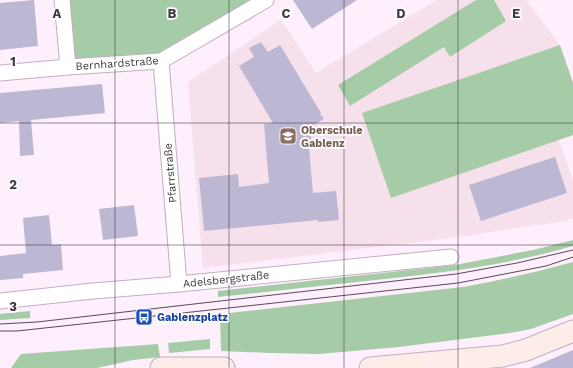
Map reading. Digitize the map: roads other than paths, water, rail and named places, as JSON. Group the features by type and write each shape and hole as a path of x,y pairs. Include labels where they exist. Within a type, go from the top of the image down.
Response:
{"main road":[{"path":"370,368 505,362 526,350 573,331"},
{"path":"161,368 224,368"}],"street":[{"path":"62,0 68,67"},
{"name":"Bernhardstraße","path":"0,73 161,61 266,0"},
{"name":"Pfarrstraße","path":"161,61 179,284"},
{"name":"Adelsbergstraße","path":"0,301 451,257"}],"tram line":[{"path":"0,324 37,322 456,274 517,263 573,250"},
{"path":"0,331 17,331 458,283 546,266 573,257"}],"place":[{"name":"Oberschule Gablenz","path":"288,136"},
{"name":"Gablenzplatz","path":"144,317"}]}
